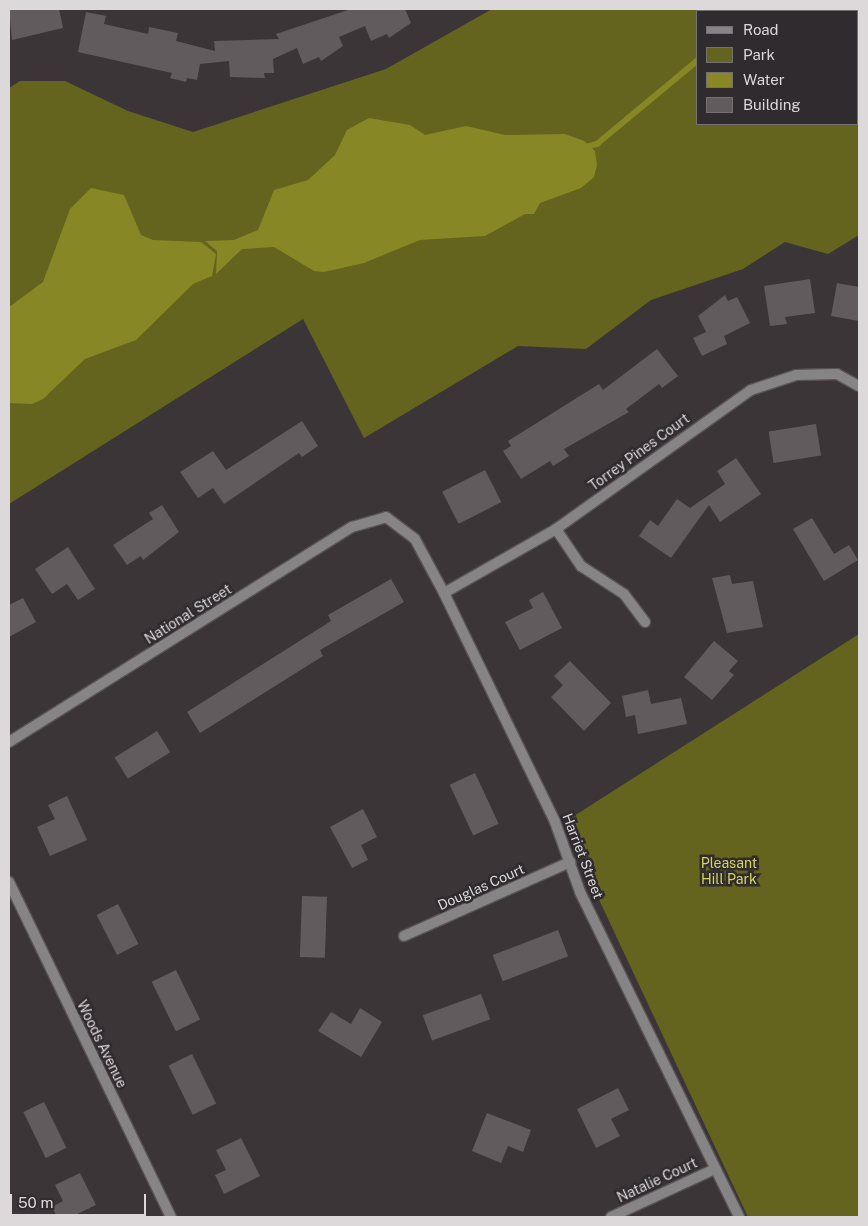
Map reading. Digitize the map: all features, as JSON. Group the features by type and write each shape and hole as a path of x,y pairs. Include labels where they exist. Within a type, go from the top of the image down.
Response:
{"street":[{"name":"Torrey Pines Court","path":"444,593 556,529 751,390 796,375 837,374 859,386"},
{"name":"Harriet Street","path":"386,517 415,538 444,593 555,822 570,862 739,1217"},
{"name":"National Street","path":"9,742 352,528 386,517"},
{"path":"556,529 581,566 624,594 645,622"},
{"name":"Douglas Court","path":"404,936 570,862"},
{"name":"Woods Avenue","path":"9,882 171,1217"},
{"name":"Natalie Court","path":"611,1217 715,1169"}],"green space":[{"path":"492,9 859,9 859,235 828,254 785,242 743,269 651,300 586,349 518,346 364,438 303,319 9,504 9,88 20,81 65,81 128,111 193,132 386,69"},
{"name":"Pleasant Hill Park","path":"859,634 859,1217 748,1217 563,823"}],"water":[{"path":"816,9 859,9 859,74 858,10"},
{"path":"369,118 410,125 425,135 466,126 505,135 565,134 584,141 595,151 597,165 594,177 581,188 540,203 534,214 525,214 485,236 420,240 364,263 324,272 314,271 274,247 242,249 216,274 217,251 205,241 234,240 258,230 274,190 308,180 335,155 347,130"},
{"path":"91,188 124,195 141,235 153,240 201,242 216,254 212,276 193,284 136,340 85,359 43,399 32,404 9,403 9,307 43,282 70,209"}],"building":[{"path":"9,9 59,9 63,28 12,40"},
{"path":"351,9 405,9 411,23 389,38 387,34 371,41 365,26 339,37 343,46 321,61 319,57 303,64 297,48 273,59 274,73 264,73 265,78 230,77 229,61 200,64 197,80 187,78 186,82 170,78 172,73 78,52 86,12 106,16 104,24 148,34 149,27 178,33 176,41 215,51 214,41 279,39 276,34"},
{"path":"810,279 815,313 785,317 787,324 770,326 764,286"},
{"path":"837,283 859,287 859,321 831,316"},
{"path":"725,295 728,301 737,297 750,323 724,336 727,344 702,356 693,338 706,332 698,316"},
{"path":"657,349 678,376 662,388 659,384 626,409 629,412 564,449 569,456 553,466 550,461 521,479 503,451 511,446 508,441 599,384 603,390"},
{"path":"302,421 318,446 302,457 299,453 224,504 213,488 198,498 180,472 213,451 226,470"},
{"path":"816,424 821,456 774,463 769,432"},
{"path":"736,458 761,494 720,522 709,505 671,558 639,536 650,520 658,526 677,499 690,508 725,484 717,471"},
{"path":"485,470 501,502 459,524 442,492"},
{"path":"162,505 179,532 143,560 141,556 127,565 113,545 153,519 149,513"},
{"path":"812,518 834,554 849,545 858,560 824,581 793,529"},
{"path":"68,547 95,589 78,600 67,584 52,594 35,569"},
{"path":"730,575 732,584 753,581 763,627 727,633 712,578"},
{"path":"391,579 404,602 320,650 323,656 200,733 187,712 331,621 328,615"},
{"path":"543,592 562,628 520,650 505,622 533,608 529,600"},
{"path":"23,598 36,622 9,637 9,605"},
{"path":"714,641 738,661 729,671 734,675 712,700 684,677"},
{"path":"570,661 611,703 584,731 551,697 563,685 554,676"},
{"path":"648,690 651,704 681,698 687,724 638,734 635,715 626,717 622,696"},
{"path":"157,731 170,752 128,779 115,757"},
{"path":"475,773 499,824 473,836 450,785"},
{"path":"67,796 87,840 50,856 37,827 55,819 48,805"},
{"path":"363,809 377,837 361,845 368,860 352,868 330,827"},
{"path":"302,896 327,897 325,958 300,957"},
{"path":"118,904 138,944 117,955 97,915"},
{"path":"558,930 568,956 503,981 493,955"},
{"path":"176,970 200,1019 176,1031 152,982"},
{"path":"481,994 490,1019 432,1041 423,1015"},
{"path":"360,1008 382,1022 361,1057 318,1031 331,1012 351,1024"},
{"path":"192,1054 216,1103 193,1115 169,1065"},
{"path":"618,1088 629,1110 611,1119 620,1136 596,1148 577,1109"},
{"path":"44,1102 66,1148 46,1158 23,1112"},
{"path":"487,1113 531,1130 523,1152 508,1146 501,1163 472,1151"},
{"path":"241,1138 260,1176 224,1194 215,1175 226,1170 216,1150"},
{"path":"80,1173 96,1205 71,1217 57,1217 52,1207 63,1201 55,1185"}],"waterway":[{"path":"582,148 597,144 696,62"}]}
